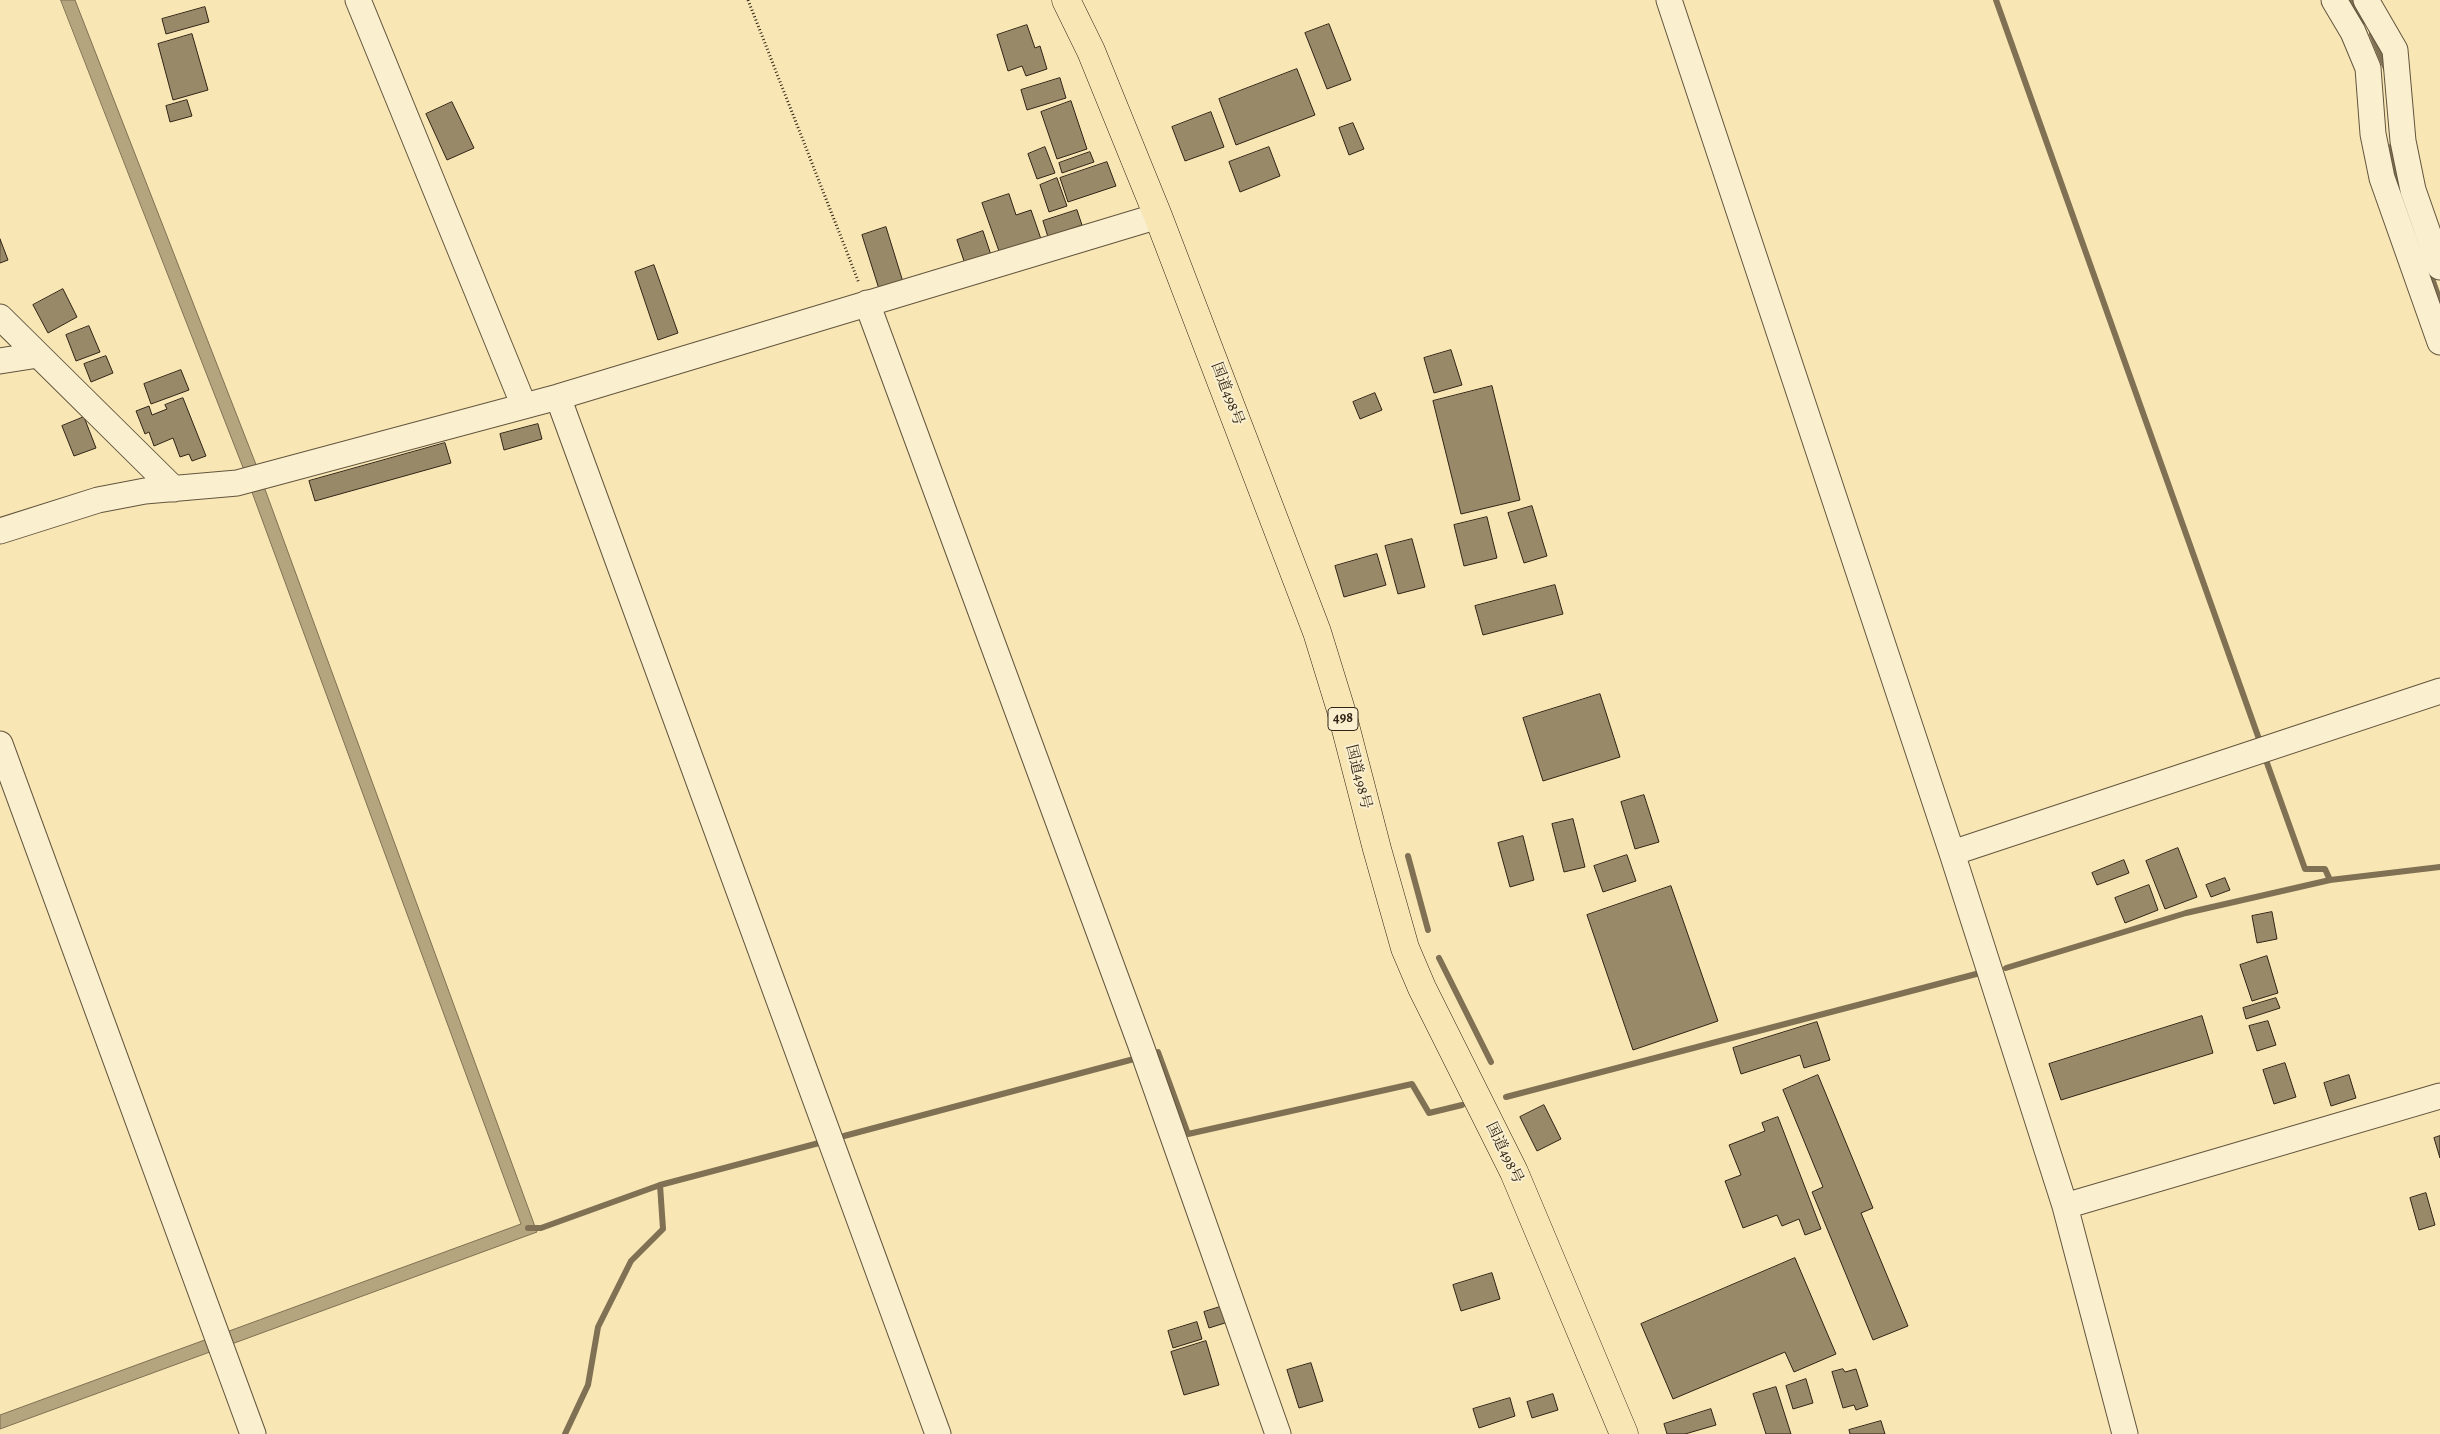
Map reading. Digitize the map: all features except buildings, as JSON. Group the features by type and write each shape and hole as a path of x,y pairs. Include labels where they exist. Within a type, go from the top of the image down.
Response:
{"highway":[{"name":"国道498号","path":"1066,0 1091,51 1158,216 1317,632 1405,948 1422,988 1514,1172 1624,1434"}],"street":[{"path":"358,0 524,406"},
{"path":"1669,0 1952,853 2065,1206 2126,1434"},
{"path":"2334,0 2353,32 2368,68 2373,134 2382,178 2440,342"},
{"path":"2366,0 2395,50 2400,86 2402,142 2413,190 2440,267"},
{"path":"0,530 98,500 145,491 174,490 237,483 558,397 1158,216"},
{"path":"867,303 1140,1043 1278,1434"},
{"path":"0,317 174,490"},
{"path":"0,361 38,354"},
{"path":"558,397 938,1434"},
{"path":"1952,853 2440,691"},
{"path":"0,744 253,1434"},
{"path":"2065,1206 2440,1096"}],"path":[{"path":"748,0 867,303"}],"shaded area":[{"path":"61,0 75,0 255,462 537,1232 0,1429 0,1415 521,1224 242,465"}],"waterway":[{"path":"1996,0 2259,739"},
{"path":"2351,0 2364,21"},
{"path":"2372,34 2387,71"},
{"path":"2392,146 2394,172 2403,199"},
{"path":"2428,267 2440,301"},
{"path":"2267,763 2305,869 2325,869 2330,880"},
{"path":"1408,856 1428,930"},
{"path":"2006,968 2186,913 2330,880 2440,867"},
{"path":"1439,958 1491,1062"},
{"path":"1506,1097 1980,973"},
{"path":"1158,1052 1188,1134 1412,1084 1429,1113 1462,1105"},
{"path":"844,1136 1134,1059"},
{"path":"528,1228 541,1228 660,1185 819,1143"},
{"path":"565,1434 588,1385 598,1327 631,1261 663,1229 660,1185"}]}
